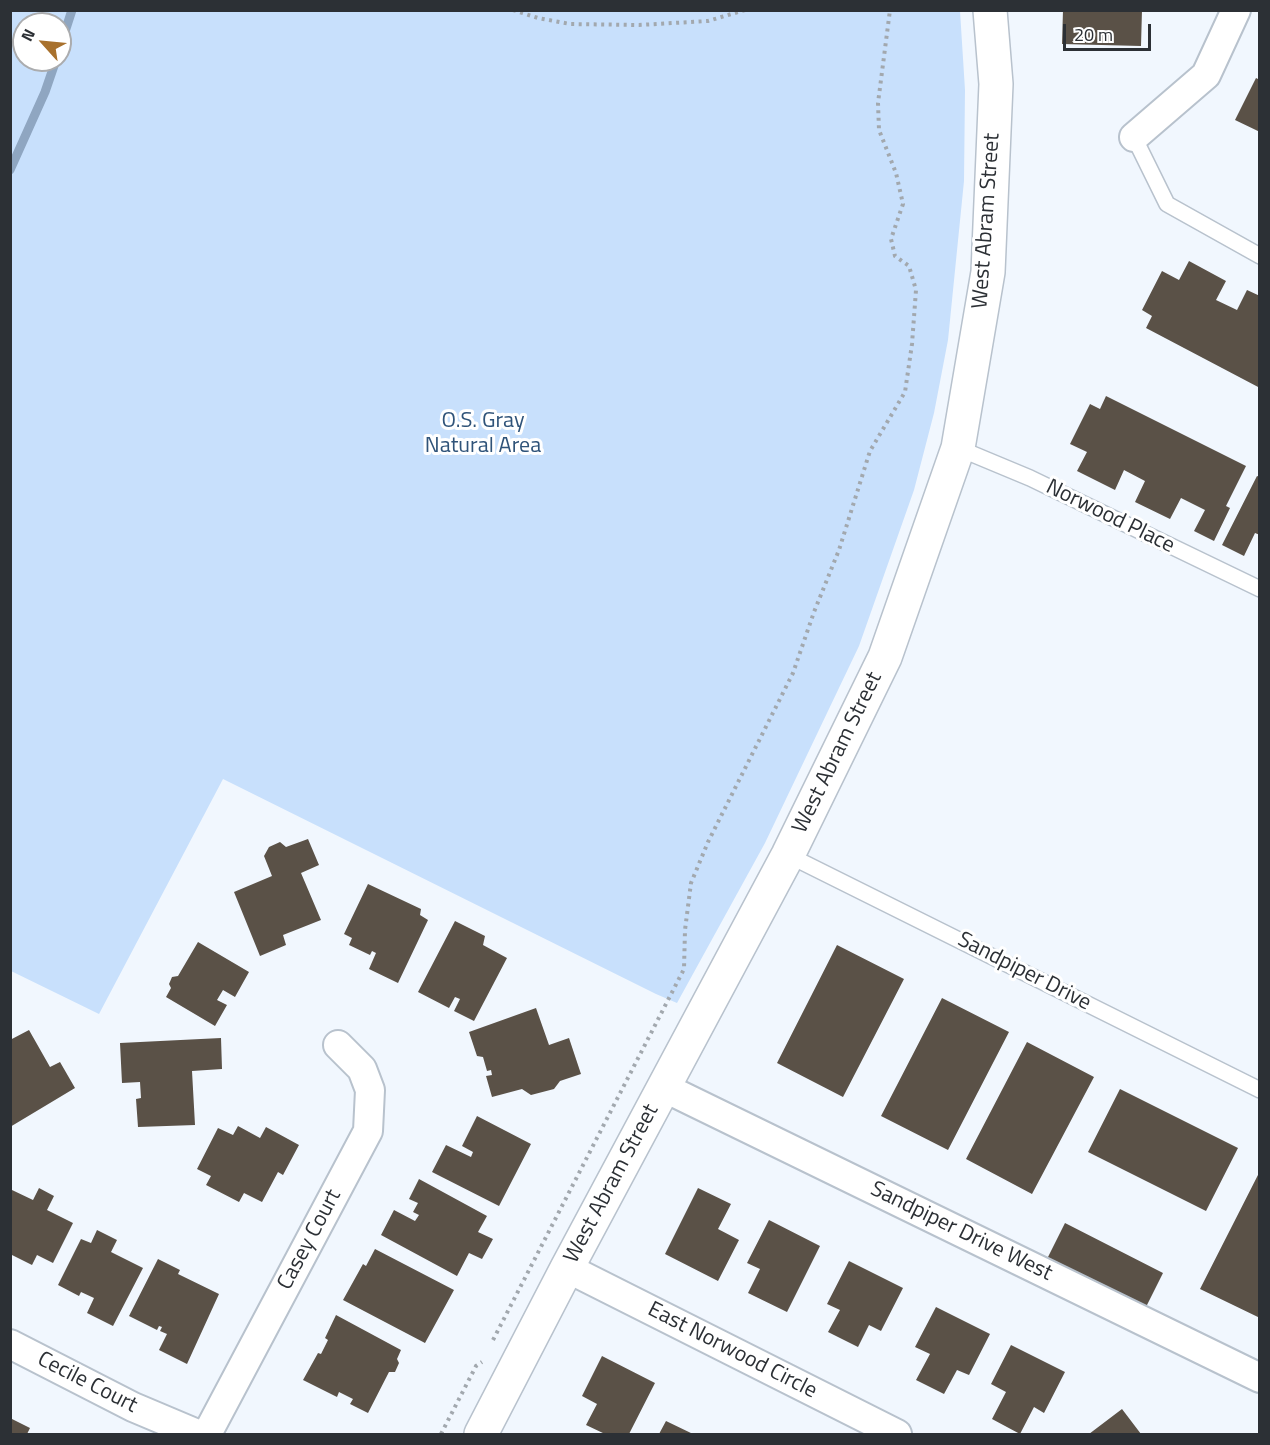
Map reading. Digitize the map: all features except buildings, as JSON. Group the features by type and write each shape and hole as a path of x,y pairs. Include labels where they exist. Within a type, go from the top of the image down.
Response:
{"main road":[{"name":"West Abram Street","path":"481,1434 788,855 885,657 958,448 988,272 996,84 990,10"}],"street":[{"path":"1134,137 1206,75 1236,10"},
{"name":"Casey Court","path":"207,1434 368,1131 370,1090 362,1069 338,1045"},
{"name":"Sandpiper Drive West","path":"663,1087 1260,1378"},
{"name":"East Norwood Circle","path":"567,1268 897,1434"},
{"name":"Cecile Court","path":"10,1344 133,1407 197,1434"}],"lane":[{"path":"1134,137 1167,204 1260,256"},
{"name":"Norwood Place","path":"958,448 1030,478 1260,589"},
{"name":"Sandpiper Drive","path":"788,855 1260,1090"}],"path":[{"path":"513,10 538,18 570,24 639,25 708,21 745,10"},
{"path":"491,1349 493,1336 684,969 685,930 691,883 708,842 793,673 839,550 870,451 905,392 912,344 916,290 909,266 895,256 891,239 903,204 897,173 879,130 878,103 890,10"},
{"path":"441,1434 476,1366 488,1357"}],"green space":[{"name":"O.S. Gray Natural Area","path":"10,11 960,11 965,90 964,181 948,340 934,413 914,490 859,646 765,843 677,1003 223,779 99,1014 11,971"}],"waterway":[{"path":"10,170 52,72"}]}
